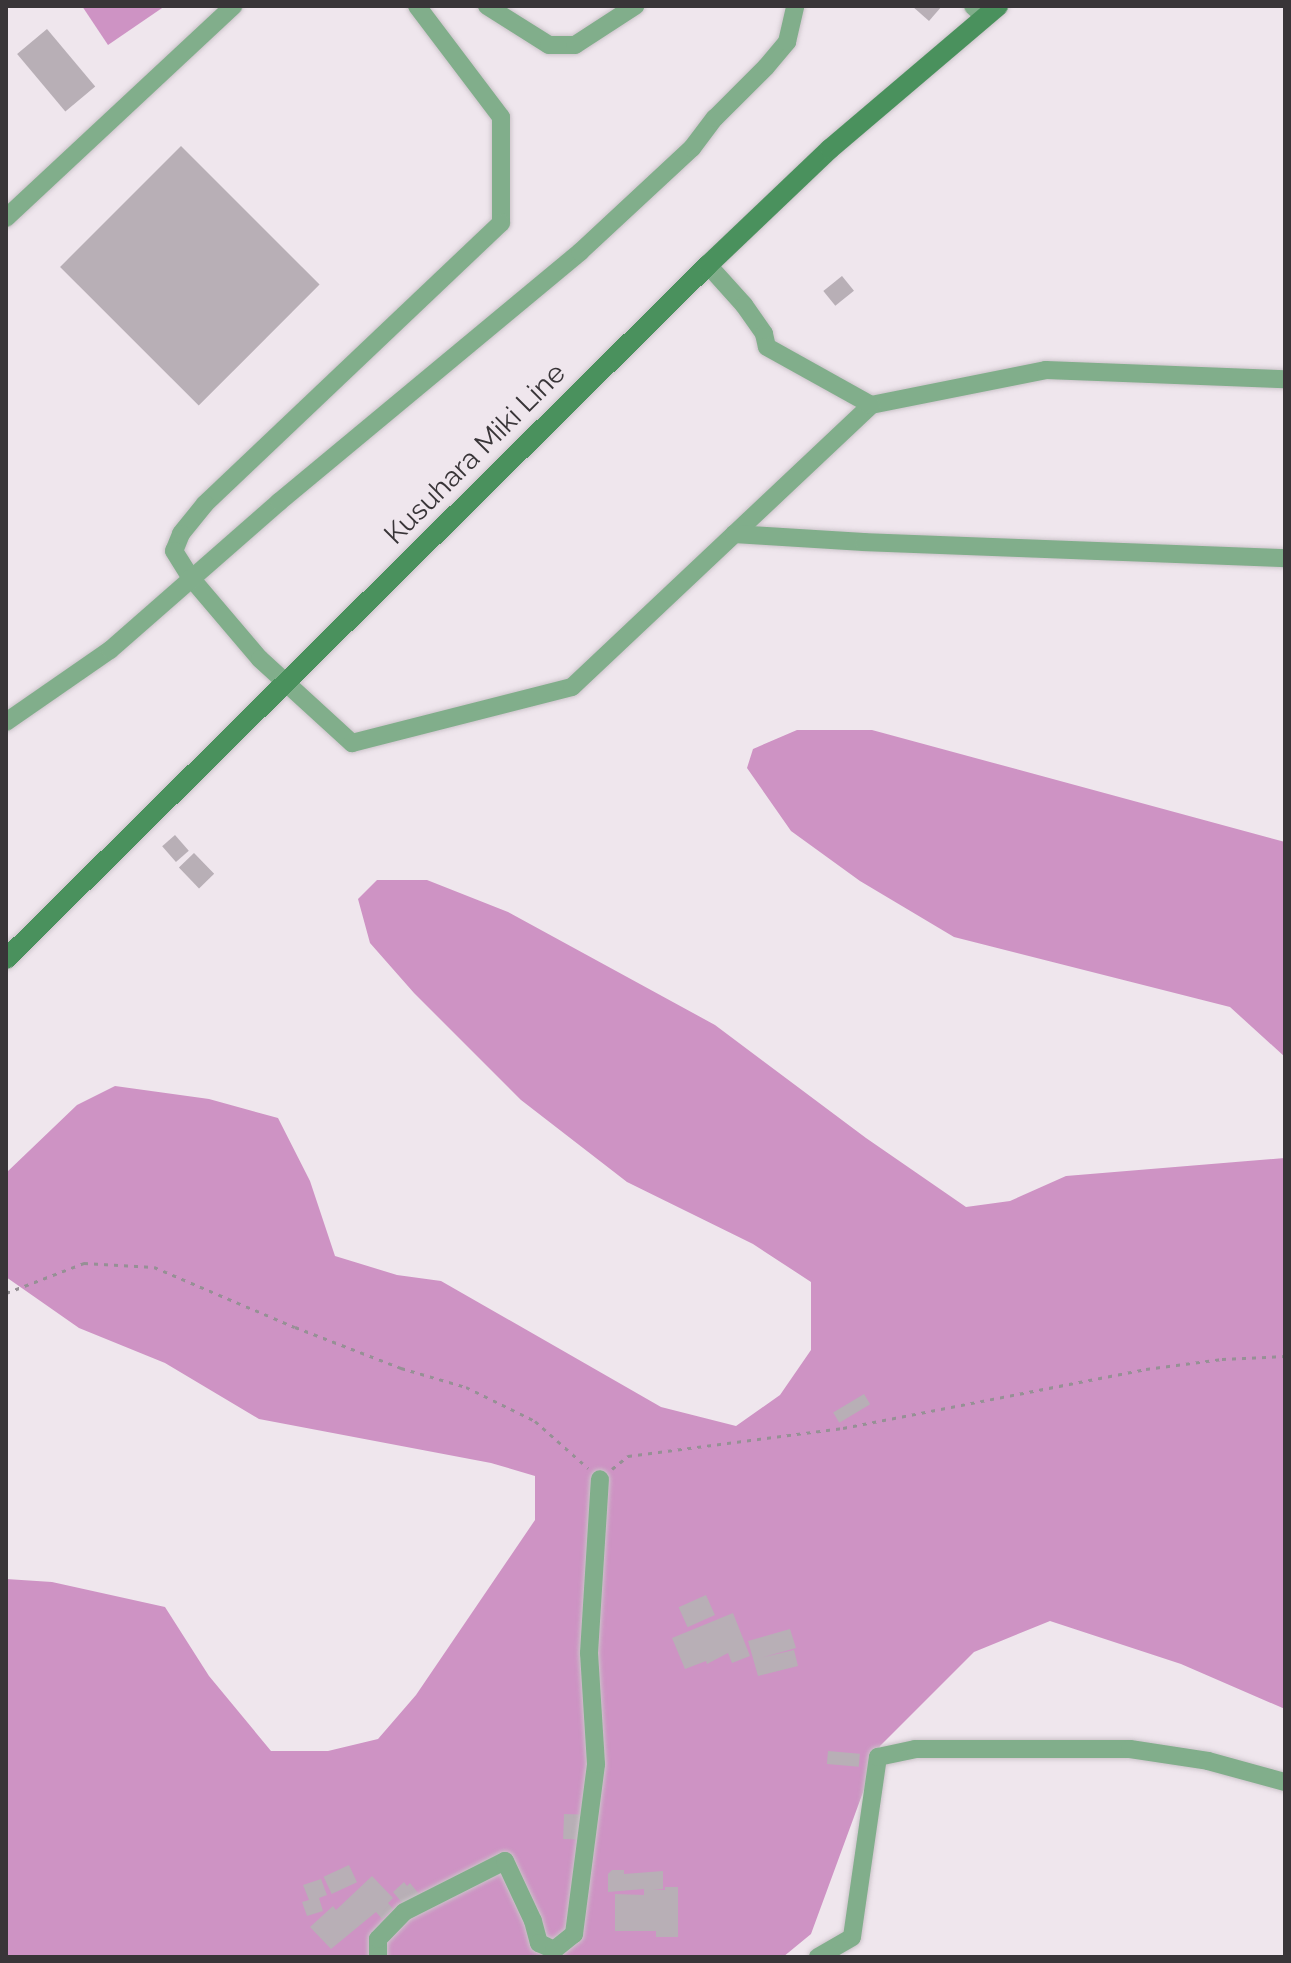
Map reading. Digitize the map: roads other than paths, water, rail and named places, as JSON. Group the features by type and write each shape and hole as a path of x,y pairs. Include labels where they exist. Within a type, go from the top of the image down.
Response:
{"main road":[{"name":"Kusuhara Miki Line","path":"6,959 708,265 830,149 985,10"}],"street":[{"path":"6,218 233,6"},
{"path":"417,6 501,117 501,223 205,504 181,534 174,551 191,578 260,659 352,743 572,687 871,405 1046,370 1285,379"},
{"path":"487,6 549,45 575,45 635,6"},
{"path":"6,722 110,650 191,578 580,252 692,148 715,118 787,42 795,6"},
{"path":"708,265 744,305 764,334 767,347 871,405"},
{"path":"734,534 1285,558"},
{"path":"378,1957 378,1939 397,1918 505,1861 533,1921 539,1943 554,1950 574,1934 596,1764 589,1653 600,1479"},
{"path":"818,1957 852,1937 878,1757 915,1749 1130,1749 1208,1761 1285,1782"}]}
